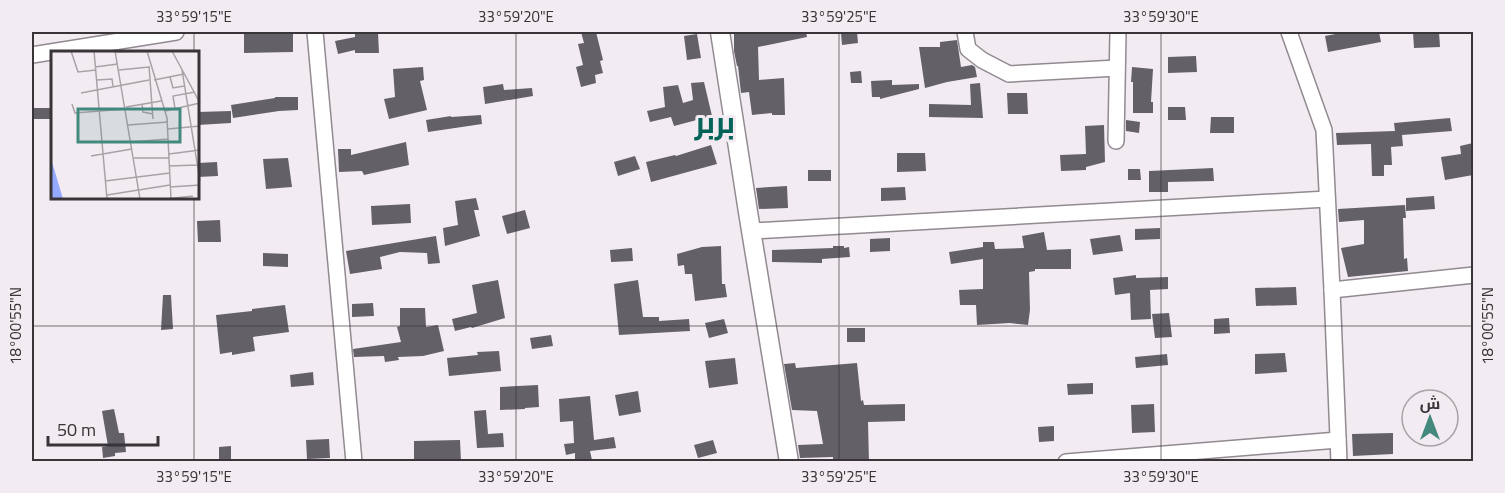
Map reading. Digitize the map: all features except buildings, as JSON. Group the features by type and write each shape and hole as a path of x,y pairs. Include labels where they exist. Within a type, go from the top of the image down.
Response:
{"street":[{"path":"57,51 176,32"},
{"path":"315,32 354,462"},
{"path":"720,32 789,462"},
{"path":"965,32 969,49 982,60 1009,74 1117,68"},
{"path":"1116,141 1118,32"},
{"path":"1288,32 1324,130 1339,462"},
{"path":"32,55 51,52"},
{"path":"751,231 1327,199"},
{"path":"1332,290 1473,275"},
{"path":"1066,462 1338,440"}],"district":[{"name":"بربر","path":"715,123"}]}
